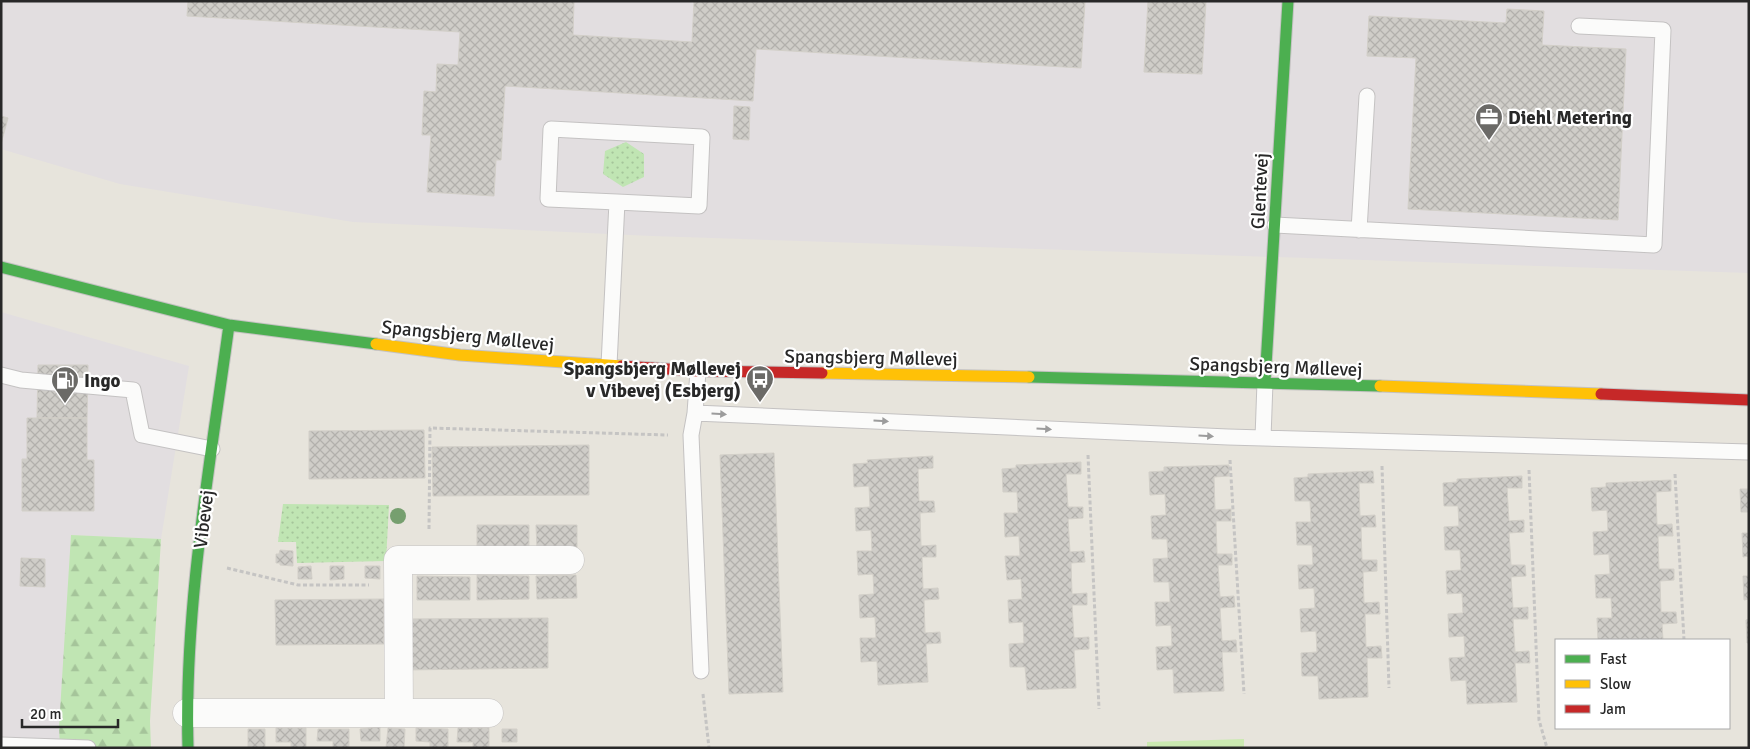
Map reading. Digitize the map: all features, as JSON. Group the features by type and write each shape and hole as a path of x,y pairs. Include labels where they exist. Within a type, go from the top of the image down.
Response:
{"street":[{"name":"Glentevej","path":"1265,382 1288,1"},
{"name":"Spangsbjerg Møllevej","path":"1,267 229,325 460,355 698,371 1265,382 1749,400"},
{"name":"Vibevej","path":"188,748 187,713 197,561 229,325"},
{"path":"399,713 398,560 570,560"},
{"path":"187,713 489,713"}],"lane":[{"path":"1274,225 1654,246 1662,30 1579,26"},
{"path":"1359,230 1368,96"},
{"path":"551,129 702,137 699,206 617,202 548,198 551,129"},
{"path":"609,365 617,202"},
{"path":"698,371 691,435 701,671"},
{"path":"1,375 21,380 132,390 142,435 212,449"},
{"path":"1263,438 1265,382"},
{"path":"694,413 1228,437 1749,452"},
{"path":"1,745 88,748"}],"path":[{"path":"429,560 430,428 691,435"},
{"path":"1087,430 1099,709"},
{"path":"1228,437 1244,694"},
{"path":"1381,440 1389,688"},
{"path":"1528,446 1539,720 1547,748"},
{"path":"1674,450 1684,639"},
{"path":"197,561 298,585 398,585"},
{"path":"701,671 709,748"}],"shaded area":[{"path":"1,1 1749,1 1749,273 652,236 353,222 120,184 1,149"},
{"path":"1,312 189,366 161,539 71,535 60,748 1,748"}],"green space":[{"path":"626,142 644,154 644,177 623,187 603,174 605,151"},
{"path":"283,504 389,505 386,561 297,563 296,542 278,542"},
{"path":"71,535 161,539 150,721 151,748 60,748 59,727"},
{"path":"1244,739 1244,748 1147,748 1147,742"}],"building":[{"path":"188,1 574,1 573,35 692,42 694,1 1085,1 1081,68 756,49 753,101 505,86 501,160 496,160 494,196 427,192 431,135 422,135 424,91 436,92 437,64 458,65 460,32 187,16"},
{"path":"1148,1 1206,1 1202,74 1144,72"},
{"path":"1507,9 1544,11 1542,45 1626,49 1618,220 1408,209 1416,58 1367,56 1369,16 1506,23"},
{"path":"734,106 750,107 749,140 733,139"},
{"path":"1,116 8,118 1,144"},
{"path":"38,365 88,365 87,418 37,418"},
{"path":"27,418 87,418 87,460 94,460 94,511 22,511 22,459 27,459"},
{"path":"424,430 425,478 309,479 309,431"},
{"path":"589,445 589,495 433,496 432,447"},
{"path":"774,453 783,692 729,694 720,455"},
{"path":"933,456 933,468 918,469 919,501 934,501 935,512 920,513 921,546 936,545 936,557 922,557 923,589 938,588 939,599 924,600 925,633 940,632 941,643 926,644 928,682 878,685 877,661 861,662 860,638 876,638 875,617 860,618 859,595 874,594 873,574 858,575 857,551 872,551 871,530 856,531 855,508 870,507 869,486 854,487 853,464 868,463 867,460"},
{"path":"1081,462 1081,474 1066,474 1068,507 1083,507 1083,518 1068,519 1070,552 1084,551 1085,562 1071,563 1072,594 1087,593 1087,605 1072,605 1074,638 1089,637 1089,649 1074,650 1076,688 1027,690 1025,667 1010,667 1009,644 1024,643 1023,622 1009,623 1008,600 1022,599 1021,579 1007,580 1005,556 1020,556 1019,536 1005,537 1004,513 1018,513 1017,492 1003,492 1002,469 1016,468 1016,465"},
{"path":"1229,465 1229,476 1214,477 1215,510 1231,509 1231,521 1216,521 1217,554 1232,554 1232,565 1218,565 1220,597 1234,596 1235,607 1220,608 1222,641 1236,640 1237,652 1222,652 1224,691 1174,693 1173,669 1157,670 1156,647 1172,646 1171,625 1156,626 1155,602 1170,602 1169,582 1154,582 1153,559 1168,558 1167,539 1152,539 1151,516 1166,515 1165,494 1150,495 1149,472 1164,471 1164,467"},
{"path":"1373,471 1374,483 1359,483 1360,516 1375,515 1376,527 1361,527 1362,560 1377,560 1377,571 1363,572 1364,603 1379,602 1380,614 1365,614 1366,647 1381,646 1382,658 1367,658 1368,697 1319,699 1318,676 1302,676 1301,653 1317,652 1316,631 1301,632 1300,609 1315,608 1314,588 1299,589 1298,565 1313,565 1312,545 1297,545 1296,522 1311,522 1310,501 1295,501 1294,478 1308,477 1308,474"},
{"path":"1522,476 1522,488 1507,488 1509,521 1524,520 1524,532 1509,533 1511,565 1525,565 1526,576 1511,577 1513,608 1528,607 1528,619 1513,619 1515,652 1529,651 1530,663 1515,663 1517,702 1467,704 1466,680 1451,681 1449,658 1465,657 1464,636 1449,637 1448,614 1463,613 1462,593 1447,594 1446,571 1461,570 1460,550 1445,550 1444,527 1459,526 1458,506 1444,506 1443,483 1457,482 1457,479"},
{"path":"1671,480 1671,491 1656,492 1657,525 1672,524 1673,536 1658,536 1659,569 1674,569 1674,580 1660,581 1661,612 1676,612 1677,623 1662,624 1663,639 1598,639 1597,618 1612,618 1611,598 1596,598 1595,575 1610,574 1609,554 1594,555 1593,532 1608,531 1607,510 1592,511 1591,488 1606,487 1606,483"},
{"path":"1740,489 1749,489 1749,512 1741,512"},
{"path":"477,525 529,525 529,549 477,549"},
{"path":"536,525 577,525 577,549 537,549"},
{"path":"1742,533 1749,533 1749,556 1743,557"},
{"path":"280,550 293,551 293,566 276,563 276,554 279,554"},
{"path":"21,558 45,559 45,587 20,586"},
{"path":"311,566 312,579 298,579 298,567"},
{"path":"330,566 344,566 344,579 330,580"},
{"path":"365,566 380,566 380,579 365,578"},
{"path":"477,575 529,576 529,599 477,600"},
{"path":"576,575 577,598 537,599 536,576"},
{"path":"417,576 470,577 470,600 417,600"},
{"path":"1743,576 1749,576 1749,599 1744,600"},
{"path":"384,599 384,644 276,645 275,600"},
{"path":"548,618 548,668 405,670 405,619"},
{"path":"1749,619 1749,643 1747,643 1746,620"},
{"path":"380,727 380,741 361,741 360,729"},
{"path":"276,728 306,728 306,748 291,748 291,742 276,742"},
{"path":"388,728 405,729 404,748 386,748"},
{"path":"416,728 448,729 448,748 430,748 430,742 416,741"},
{"path":"458,728 489,728 489,748 473,748 473,742 457,742"},
{"path":"248,729 265,729 265,748 248,748"},
{"path":"318,729 349,729 349,748 333,748 333,741 317,741"},
{"path":"502,729 517,729 517,742 502,742"}],"traffic: fast":[{"path":"1265,382 1288,1"},
{"path":"1,267 229,325 376,344"},
{"path":"188,748 188,695 194,589 229,325"},
{"path":"1029,377 1380,386"}],"traffic: slow":[{"path":"376,344 460,355 622,366"},
{"path":"822,373 1029,377"},
{"path":"1380,386 1601,394"}],"traffic: jam":[{"path":"622,366 698,371 822,373"},
{"path":"1601,394 1749,400"}],"place":[{"name":"Diehl Metering","path":"1489,141"},
{"name":"Spangsbjerg Møllevej v Vibevej (Esbjerg)","path":"760,403"},
{"name":"Ingo","path":"65,404"}]}
